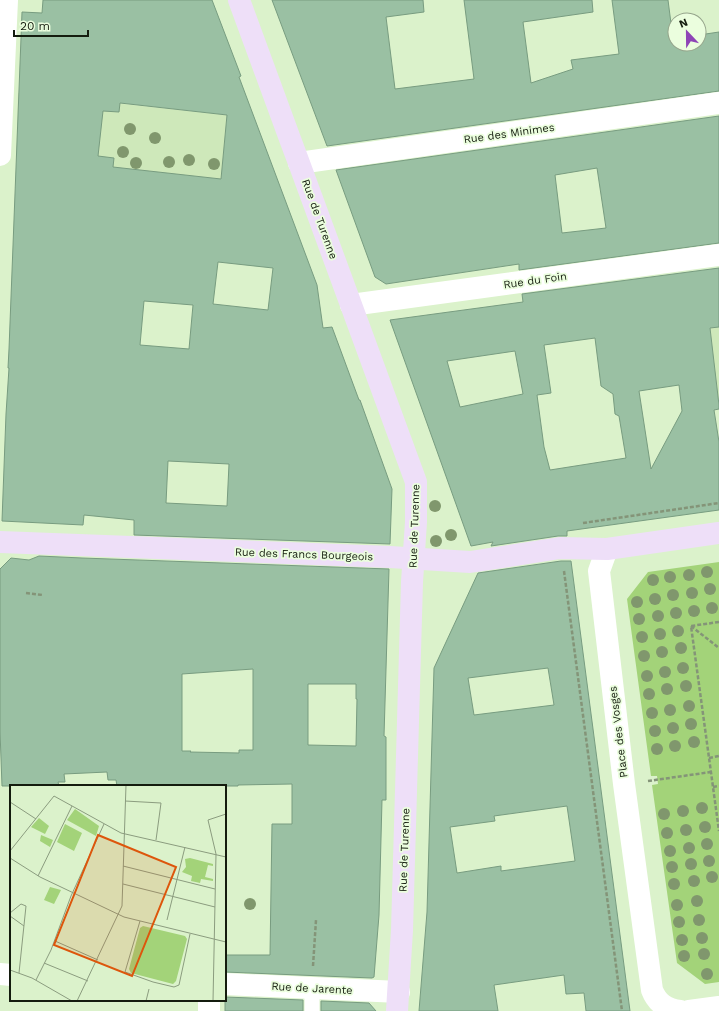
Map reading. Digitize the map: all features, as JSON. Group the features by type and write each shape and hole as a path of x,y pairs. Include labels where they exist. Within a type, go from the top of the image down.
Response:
{"street":[{"path":"0,155 7,0"},
{"name":"Rue de Turenne","path":"240,0 416,482 416,522 413,558 402,922 398,1001"},
{"name":"Rue des Minimes","path":"299,163 719,103"},
{"name":"Rue du Foin","path":"351,305 719,255"},
{"path":"607,549 719,533"},
{"name":"Rue des Francs Bourgeois","path":"0,542 413,558 470,562 560,548 607,549"},
{"name":"Place des Vosges","path":"607,549 598,571 624,784 652,990 660,1003 666,1007 680,1011"},
{"path":"0,974 10,975"},
{"name":"Rue de Jarente","path":"226,984 312,988 398,1001"},
{"path":"689,1011 719,1007"}],"lane":[{"path":"312,988 312,1011"}],"path":[{"path":"580,524 719,503"},
{"path":"564,567 622,1011"},
{"path":"26,593 43,595"},
{"path":"691,626 719,622"},
{"path":"691,626 719,648"},
{"path":"691,626 719,831"},
{"path":"709,758 719,756"},
{"name":"Place des Vosges","path":"644,781 711,772"},
{"path":"713,787 719,786"},
{"path":"312,988 316,920"}],"shaded area":[{"path":"18,93 227,115 221,179 16,157"},
{"path":"719,327 719,399 713,399 684,331"}],"green space":[{"path":"719,562 719,982 705,984 677,963 652,785 658,784 657,776 651,776 627,599 648,572"}],"building":[{"path":"43,0 212,0 241,76 239,77 317,285 323,328 332,327 392,489 390,544 134,535 134,520 84,515 83,525 2,521 22,12 42,13","holes":["120,103 227,115 221,179 113,167 114,158 98,156 103,111 119,112","218,262 273,268 268,310 213,304","144,301 193,305 189,349 140,345","168,461 229,464 227,506 166,503"]},
{"path":"272,0 423,0 424,12 386,17 395,89 474,79 464,0 592,0 593,12 523,22 531,83 573,69 571,60 619,54 612,0 668,0 670,12 667,12 667,52 707,52 707,34 719,32 719,91 327,146"},
{"path":"719,116 719,243 519,270 519,264 386,284 375,277 336,170","holes":["597,168 606,228 562,233 555,175"]},
{"path":"719,268 719,327 710,328 719,405 719,409 714,410 719,442 719,510 567,531 567,536 491,546 493,542 471,546 390,320 523,302 522,294","holes":["595,338 601,386 613,394 615,414 619,416 626,458 550,470 544,447 537,395 551,393 544,345","515,351 523,394 460,407 447,361","679,385 682,411 651,469 639,391"]},
{"path":"39,556 389,569 384,736 386,737 386,800 382,800 379,915 374,977 226,972 226,955 270,955 272,824 292,824 292,784 238,786 117,785 116,780 108,780 107,772 64,774 65,782 58,782 59,785 2,786 0,731 0,569 11,558 29,560","holes":["253,669 253,750 239,750 239,753 182,751 182,674","308,684 356,684 356,746 308,745"]},
{"path":"561,561 571,561 630,1011 586,1011 584,993 566,994 564,975 494,985 498,1011 419,1011 427,912 434,668 478,573","holes":["548,668 554,705 474,715 468,678","567,806 575,861 501,871 501,866 457,873 450,827 495,821 494,816"]},
{"path":"226,997 303,1000 303,1011 225,1011"},
{"path":"321,1001 369,1003 376,1011 321,1011"}]}
